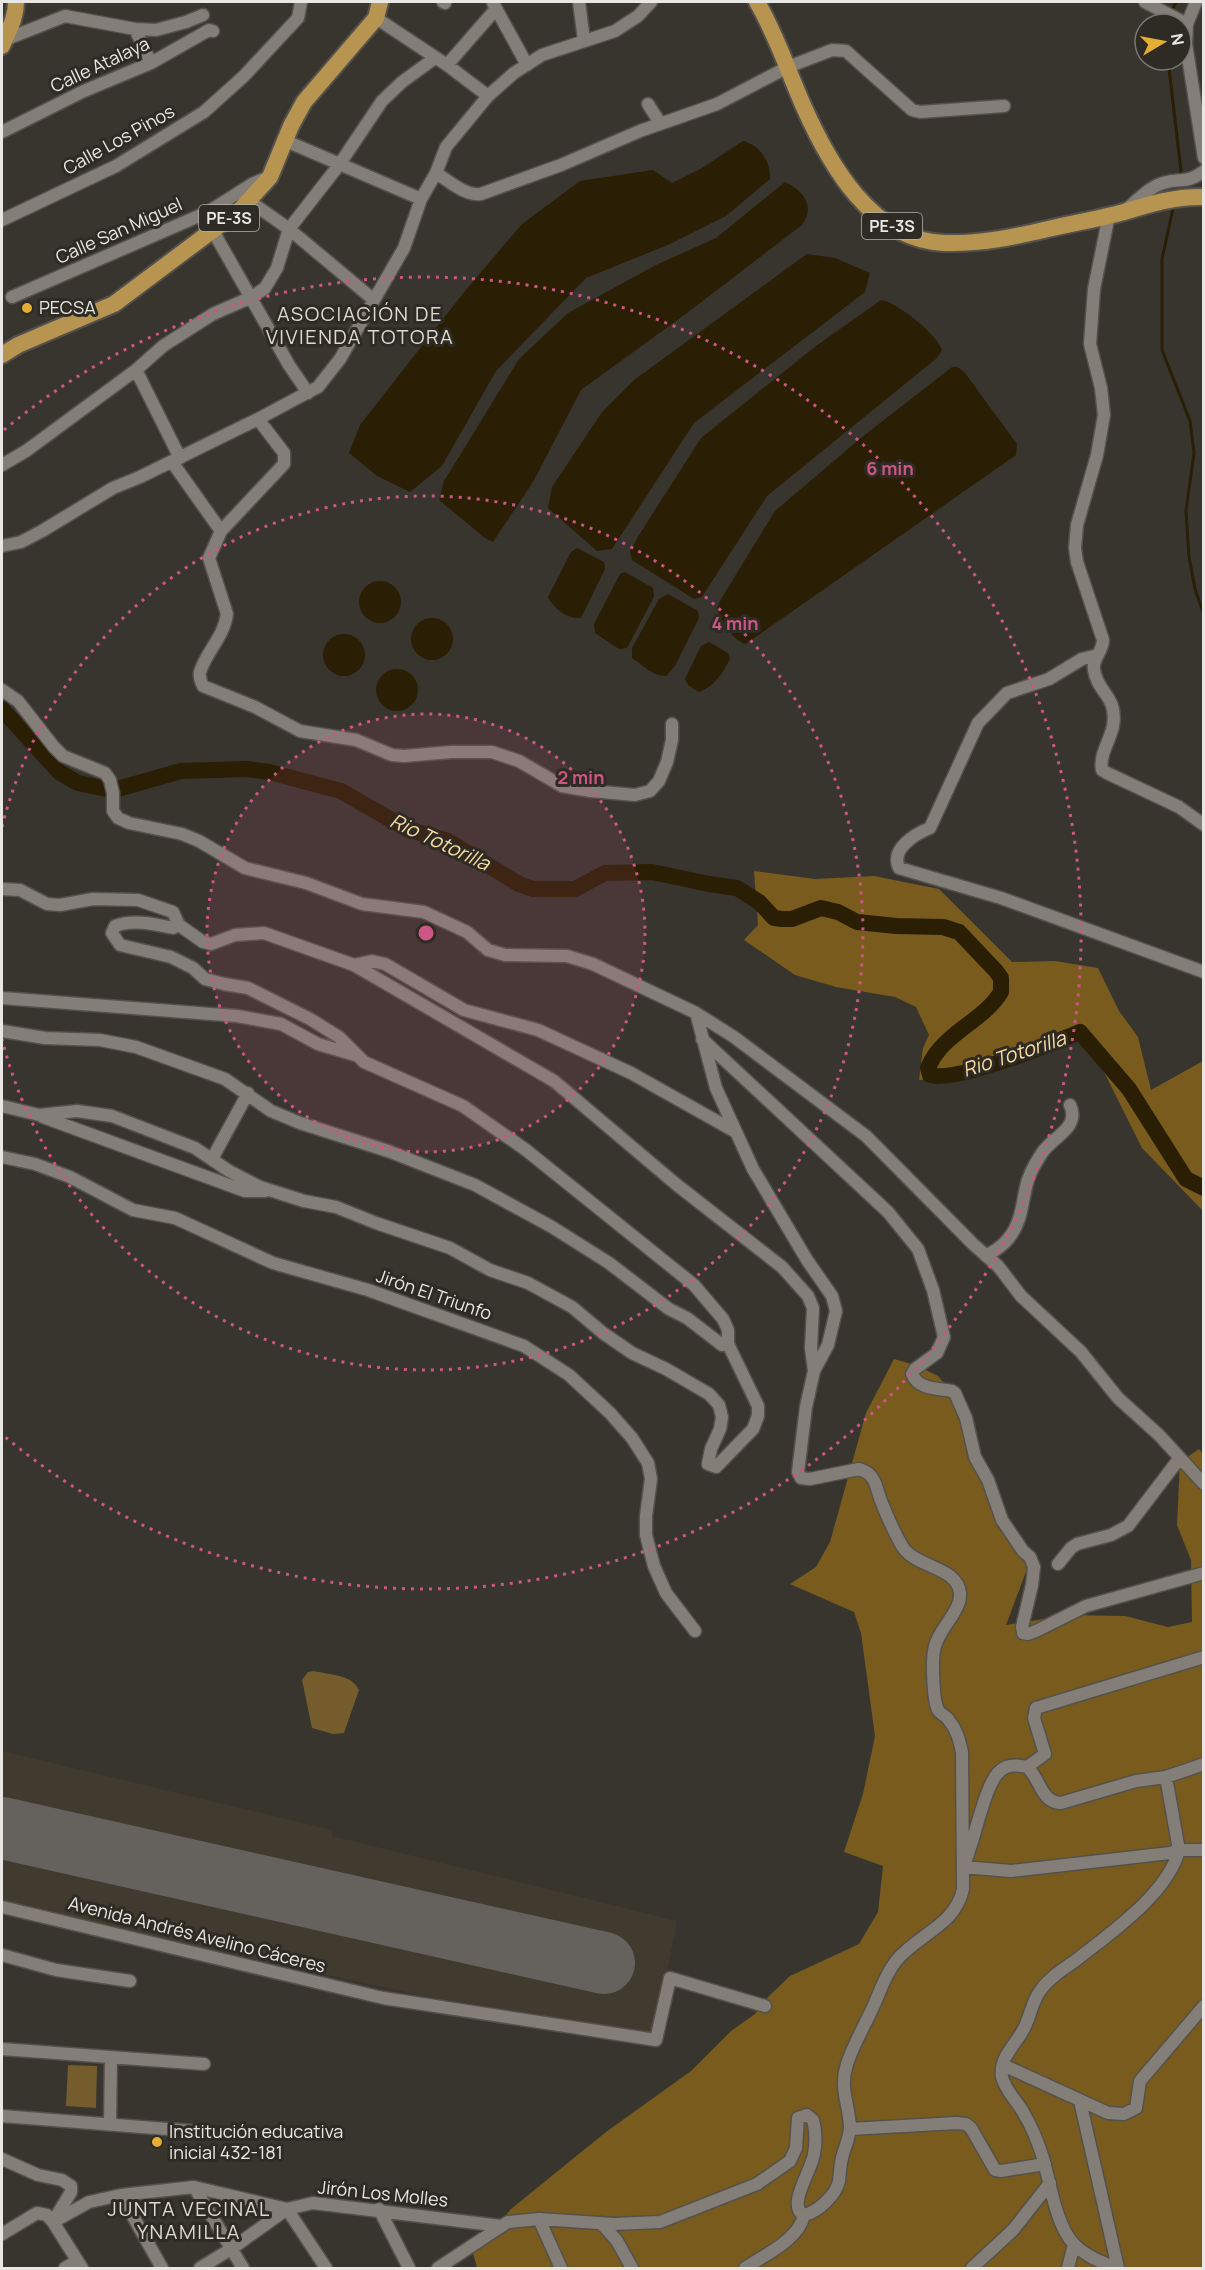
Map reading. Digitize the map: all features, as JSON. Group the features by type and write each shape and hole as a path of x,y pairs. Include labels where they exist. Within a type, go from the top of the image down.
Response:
{"highway":[{"path":"2,43 11,26 16,2"},
{"name":"PE-3S","path":"757,2 830,157 853,193 867,209 902,231 943,243 983,242 1116,214 1195,191"},
{"name":"PE-3S","path":"2,355 18,345 114,304 213,231 248,200 270,177 291,126 304,102 378,10"}],"street":[{"name":"Calle Los Pinos","path":"2,220 116,166 204,112 244,76 298,18 301,2"},
{"path":"579,2 584,40"},
{"path":"2,546 21,542 113,488 176,460 318,387 340,359 404,248 421,199 436,173 446,147 488,96 542,55 615,31 638,16 651,2"},
{"path":"1145,2 1164,12"},
{"path":"447,65 494,5 527,65"},
{"path":"378,10 435,58 488,96"},
{"path":"2,43 65,16 135,29 156,30 203,15"},
{"path":"135,29 151,63"},
{"name":"Calle Atalaya","path":"2,132 84,92 151,63 209,30 213,31"},
{"path":"436,173 466,192 474,195 481,194 561,165 660,123 717,104 788,67 840,49 862,64 912,111 1004,106"},
{"path":"2,465 26,451 136,370 163,346 202,321 252,297 265,288 273,275 289,229 339,165 382,101 402,82 435,58"},
{"path":"1190,72 1203,158"},
{"path":"648,104 660,123"},
{"path":"286,141 421,199"},
{"path":"1203,171 1195,191 1164,183 1152,188 1116,214 1094,289 1090,344 1101,388 1104,415 1097,455 1077,525 1075,548 1077,562 1103,637 1104,644 1094,663 1094,673 1114,707 1113,728 1101,762 1102,770 1179,807 1203,825"},
{"name":"Calle San Miguel","path":"12,297 208,212 252,184 270,177"},
{"path":"248,200 289,229 374,300"},
{"path":"213,231 289,366 308,393"},
{"path":"136,370 176,460 221,531"},
{"path":"258,419 284,453 284,464 221,531 209,558 225,604 225,623 200,672 203,686 255,707 300,731 356,740 392,754 404,756 492,752 519,761 562,786 635,795 650,791 660,780 672,740 672,724"},
{"path":"1098,655 1082,658 1049,679 1006,693 978,723 930,828 921,830 905,842 897,865 899,868 1001,898 1203,972"},
{"path":"2,690 18,701 63,756 105,773 110,780 113,810 118,818 129,823 182,834 199,841 245,868 306,883 362,904 424,912 467,932 489,950 505,956 567,956 593,964 696,1012 777,1068 866,1136 998,1266 1021,1296 1081,1352 1118,1398 1159,1435 1203,1484"},
{"path":"2,889 20,890 47,904 60,905 93,899 138,900 172,912 179,925 203,942 211,944 235,935 264,933 354,965 554,1082 677,1185 782,1267 808,1296 813,1308 811,1347 814,1371"},
{"path":"39,1116 77,1111 112,1116 195,1148 229,1171 260,1187 304,1201 336,1207 450,1248 490,1270 528,1283 572,1307 632,1353 666,1369 709,1394 719,1405 722,1417 720,1429 708,1456 708,1464 716,1467 753,1429 758,1416 758,1406 728,1344 728,1330 723,1319 694,1285 526,1150 463,1106 364,1062 339,1037 289,1008 248,988 205,979 193,968 171,957 120,945 112,933 114,926 121,923 150,923 173,928 179,925"},
{"path":"354,965 372,961 386,964 464,1010 538,1030 631,1073 736,1132"},
{"path":"2,998 237,1016 280,1024 318,1044 356,1055"},
{"path":"696,1012 716,1088 753,1169 807,1260 832,1296 836,1311 828,1345 814,1371 806,1407 798,1472 801,1478 810,1479 859,1469 866,1471 873,1478 881,1502 902,1546 914,1560 946,1572 958,1585 960,1593 957,1605 937,1637 933,1650 933,1696 938,1709 958,1733 960,1743 963,1867 963,1889 960,1902 953,1913 930,1933 912,1944 885,1974 856,2041 843,2082 850,2128 840,2164 838,2183 834,2192 813,2211 804,2215"},
{"path":"2,1031 45,1038 100,1040 136,1047 225,1079 271,1111 300,1123 387,1151 475,1185 552,1227 609,1263 669,1309 692,1322 722,1345 728,1344"},
{"path":"701,1038 881,1205 918,1249 933,1290 944,1336 937,1353 915,1369 912,1374 915,1380 924,1387 955,1393 966,1418 975,1457 992,1489 1002,1520 1023,1551 1030,1557 1034,1567 1022,1627 1023,1633 1036,1631 1086,1606 1203,1573"},
{"path":"212,1159 248,1093"},
{"path":"986,1256 1002,1245 1016,1228 1021,1216 1027,1184 1042,1152 1069,1126 1073,1117 1070,1105"},
{"path":"2,1106 39,1116 245,1191 272,1191"},
{"name":"Jirón El Triunfo","path":"2,1157 35,1164 70,1177 133,1210 175,1218 273,1263 368,1290 524,1346 569,1376 610,1413 632,1438 648,1463 651,1479 646,1535 654,1566 666,1593 695,1631"},
{"path":"1058,1564 1077,1544 1111,1535 1128,1526 1179,1458"},
{"path":"963,1867 990,1787 999,1771 1011,1766 1027,1767 1045,1754 1034,1718 1036,1708 1203,1657"},
{"path":"1027,1767 1047,1798 1053,1802 1070,1801 1136,1781 1166,1777 1203,1764"},
{"path":"1117,2268 1094,2259 1074,2244 1060,2219 1036,2137 1005,2084 1002,2076 1003,2065 1006,2055 1027,2025 1040,1991 1066,1967 1137,1912 1151,1897 1171,1868 1179,1850 1166,1777"},
{"path":"963,1867 1011,1871 1170,1854 1179,1850 1203,1850"},
{"name":"Avenida Andrés Avelino Cáceres","path":"2,1907 384,1998 656,2040 670,1978 765,2006"},
{"path":"2,1955 56,1971 130,1981"},
{"path":"1003,2065 1108,2113 1131,2112 1136,2108 1139,2098 1140,2081 1203,2006"},
{"path":"2,2049 204,2064"},
{"path":"110,2124 111,2058"},
{"path":"1080,2101 1117,2268"},
{"path":"438,2268 508,2222 539,2219 640,2224 660,2222 757,2184 790,2161 796,2148 798,2118 807,2115 813,2120 816,2142 810,2169 798,2197 797,2208 804,2215"},
{"path":"2,2116 192,2131"},
{"path":"850,2128 966,2124 971,2128 995,2170 1045,2164"},
{"path":"2,2159 39,2175 63,2180 71,2186 71,2192 53,2222"},
{"path":"972,2268 1013,2230 1050,2183"},
{"path":"195,2187 243,2268"},
{"name":"Jirón Los Molles","path":"53,2222 89,2202 121,2195 195,2187 287,2209 313,2203 379,2209 501,2226"},
{"path":"121,2195 162,2268"},
{"path":"200,2268 287,2209 326,2268"},
{"path":"379,2209 409,2268"},
{"path":"2,2235 38,2213 47,2215 79,2265 65,2268"},
{"path":"745,2268 794,2235 802,2225 804,2215"},
{"path":"539,2219 560,2268"},
{"path":"601,2223 617,2241 632,2268"},
{"path":"1068,2268 1074,2244"}],"shaded area":[{"path":"743,141 755,146 763,155 769,166 770,179 726,216 670,244 586,278 496,371 442,466 410,492 377,476 349,453 360,425 465,291 522,224 580,181 653,170 672,183 702,168"},
{"path":"785,182 797,189 806,199 808,211 802,225 581,390 533,482 493,542 439,500 444,481 519,359 568,313 656,265 716,238"},
{"path":"807,254 835,258 870,273 865,292 694,423 612,549 597,551 548,508 552,487 602,412 634,380"},
{"path":"881,300 906,313 933,336 942,350 937,358 767,496 702,597 694,599 632,560 630,551 639,535 701,438 816,346"},
{"path":"952,367 958,367 965,373 1017,444 1016,455 750,641 745,644 740,642 724,624 717,608 775,511 862,437"},
{"path":"577,548 604,562 605,569 581,618 571,617 562,612 548,597 571,552"},
{"path":"625,572 653,588 654,597 627,648 619,649 595,633 594,624 620,574"},
{"path":"380,581 388,582 395,587 400,594 400,610 395,617 388,622 380,623 372,622 365,617 360,610 359,602 360,594 365,587 372,582"},
{"path":"668,594 698,611 699,618 675,666 666,676 661,676 632,658 632,648 659,599"},
{"path":"432,618 440,619 447,624 452,631 452,647 447,654 440,659 432,660 424,659 417,654 412,647 411,639 412,631 417,624 424,619"},
{"path":"344,634 352,635 359,640 364,647 364,663 359,670 352,675 344,676 336,675 329,670 324,663 323,655 324,647 329,640 336,635"},
{"path":"709,642 728,653 730,658 718,678 699,692 688,685 685,679 701,646"},
{"path":"397,669 405,670 412,675 417,682 417,698 412,705 405,710 397,711 389,710 382,705 377,698 376,690 377,682 382,675 389,670"},
{"path":"754,871 815,879 874,876 939,889 1012,962 1055,961 1098,968 1119,1011 1138,1037 1151,1090 1203,1061 1203,1211 1142,1148 1093,1050 1078,1036 1060,1037 1044,1043 1002,1068 957,1077 919,1080 923,1048 929,1035 916,1007 895,997 836,987 795,975 744,940 758,925"},
{"path":"894,1359 915,1365 938,1376 953,1394 987,1467 994,1509 1018,1533 1030,1561 1006,1625 1068,1615 1125,1616 1168,1627 1192,1622 1191,1560 1177,1525 1180,1462 1199,1449 1204,1456 1203,2268 477,2268 473,2253 511,2209 606,2132 691,2071 731,2031 755,2014 769,1996 790,1976 859,1944 878,1912 883,1866 844,1852 863,1794 875,1736 861,1633 854,1612 790,1584 816,1567 830,1542 866,1413"},
{"path":"314,1671 346,1678 359,1690 344,1733 333,1734 312,1728 302,1680 308,1672"},
{"path":"2,1751 332,1830 332,1836 677,1921 654,2037 556,2017 424,1996 2,1904"},
{"path":"68,2065 97,2066 96,2108 66,2106"}],"waterway":[{"path":"1172,11 1176,2"},
{"path":"1169,72 1181,171 1179,177"},
{"path":"1174,204 1162,259 1162,350 1190,421 1194,453 1186,511 1189,557 1195,589 1204,615"},
{"name":"Rio Totorilla","path":"2,709 59,772 78,783 111,790"},
{"name":"Rio Totorilla","path":"114,790 181,771 247,769 269,772 341,791 407,829 448,841 519,884 533,889 575,889 605,873 652,872 737,888 759,902 774,918 792,919 821,908 838,912 857,922 943,927 959,932 1001,978 1001,992 984,1012 953,1036 934,1056 928,1068 930,1075 943,1076 981,1068 1080,1032 1129,1089 1186,1179 1204,1188"}],"runway":[{"path":"2,1828 604,1963"}],"place":[{"name":"PECSA","path":"27,308"},
{"name":"Institución educativa inicial 432-181","path":"157,2142"}],"district":[{"name":"ASOCIACIÓN DE VIVIENDA TOTORA","path":"360,326"},
{"name":"JUNTA VECINAL YNAMILLA","path":"189,2220"}]}
